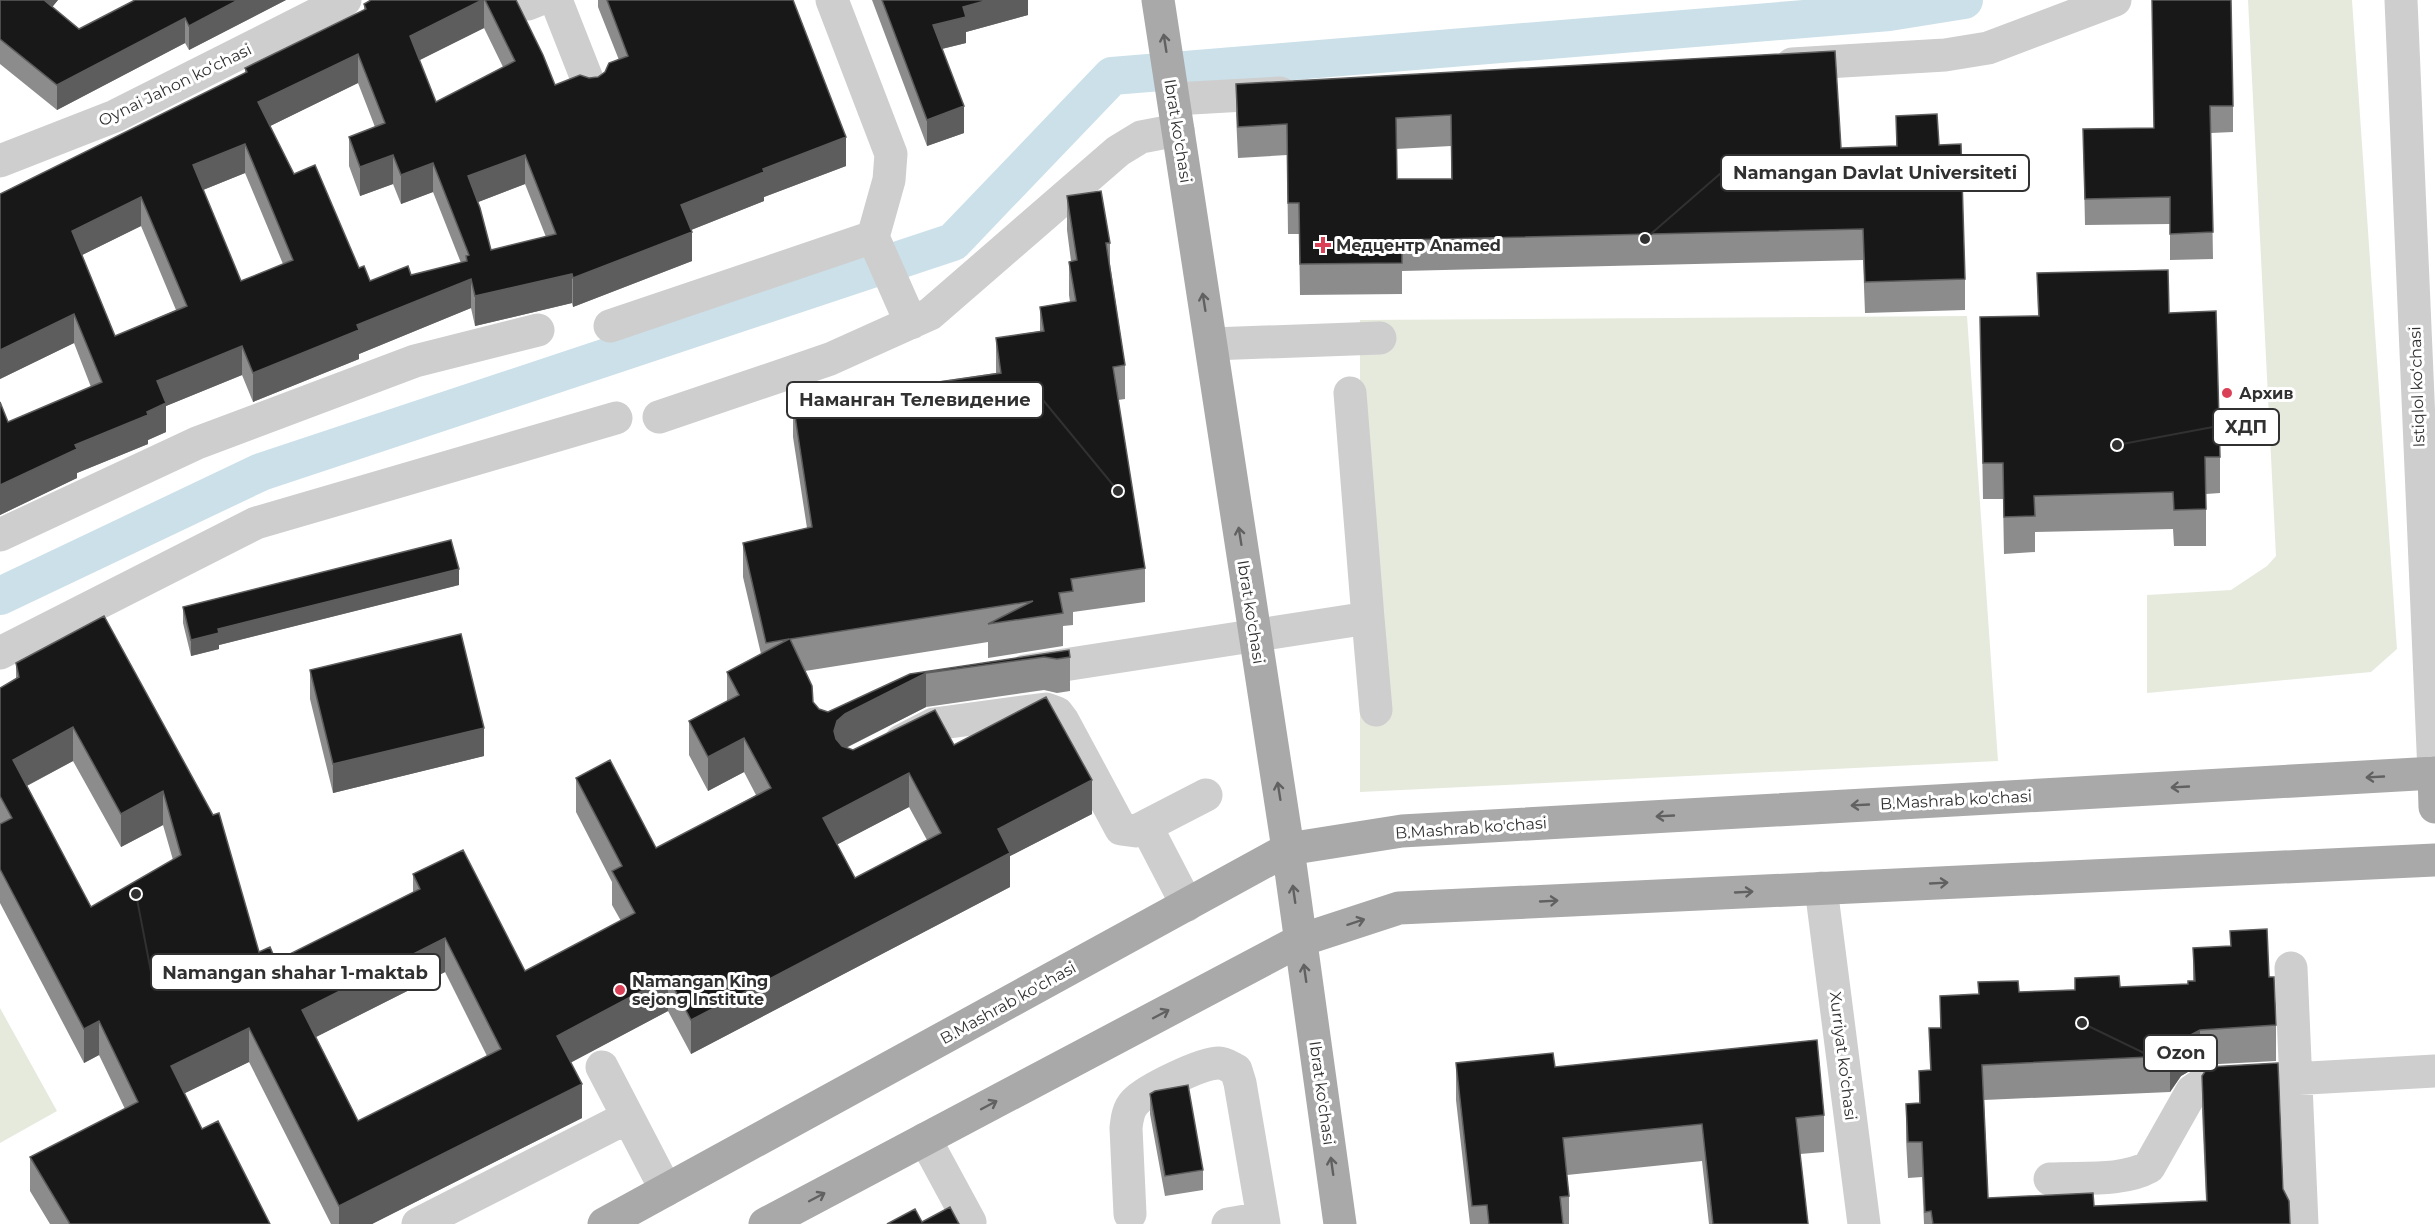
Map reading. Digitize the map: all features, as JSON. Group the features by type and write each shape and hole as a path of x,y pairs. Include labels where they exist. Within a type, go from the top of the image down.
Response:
{"main road":[{"name":"Ibrat ko'chasi","path":"1158,0 1288,849 1340,1224"},
{"path":"2434,773 2435,807"},
{"name":"B.Mashrab ko'chasi","path":"604,1224 1288,849 1402,831 2434,773"},
{"path":"778,1221 925,1139 1301,940 1399,908 2435,860"}],"street":[{"name":"Oynai Jahon ko‘chasi","path":"0,161 116,116 345,0"},
{"path":"832,0 891,154 889,180 876,243 907,315"},
{"path":"1767,65 1945,55 1988,48 2115,0"},
{"name":"Istiqlol koʻchasi","path":"2401,0 2422,171 2434,773"},
{"path":"541,1 591,89"},
{"path":"659,417 830,359 907,315 930,314 1123,147 1141,137 1174,105 1304,92"},
{"path":"610,326 876,243"},
{"path":"0,536 197,443 415,361 538,330"},
{"path":"1210,344 1380,338"},
{"path":"1350,393 1376,711"},
{"path":"0,653 256,523 616,418"},
{"path":"998,675 1368,618"},
{"path":"873,755 934,724 1046,709 1056,713 1063,721 1120,829 1136,831 1206,795"},
{"path":"1146,826 1187,905"},
{"name":"Xurriyat ko‘chasi","path":"1821,888 1864,1224"},
{"path":"2291,968 2302,1224"},
{"path":"1130,1214 1126,1128 1128,1114 1134,1103 1144,1095 1207,1064 1222,1063 1236,1070 1240,1083 1264,1221 1228,1224"},
{"path":"602,1067 666,1190"},
{"path":"2050,1179 2123,1175 2138,1173 2149,1167 2192,1091 2202,1084 2435,1071"},
{"path":"418,1224 628,1116"},
{"path":"925,1139 970,1222"}],"shaded area":[{"path":"2248,0 2352,0 2397,649 2371,672 2147,693 2147,595 2231,590 2267,566 2276,556"},
{"path":"1967,316 1998,761 1360,792 1360,320"},
{"path":"0,1008 57,1111 0,1143"}],"building":[{"path":"0,0 44,0 79,29 135,0 238,0 189,26 185,18 57,85 0,39"},
{"path":"371,0 482,0 410,36 436,102 515,61 485,0 516,0 555,85 580,75 589,78 598,77 605,72 609,63 628,56 607,0 793,0 846,137 763,169 764,172 681,205 692,232 573,278 572,274 475,296 471,279 357,325 359,330 253,373 242,346 157,381 166,403 147,412 148,415 75,445 77,449 0,485 0,402 8,422 102,382 74,314 0,350 0,194 247,72 245,68 366,9 364,4","holes":["358,54 385,123 349,137 360,167 393,155 401,175 433,163 469,255 466,256 467,261 411,275 408,266 370,281 364,266 359,268 315,165 294,174 258,102","245,144 293,260 241,281 193,165","525,155 556,234 491,250 480,208 468,176","141,197 187,306 115,336 72,231"]},
{"path":"882,0 988,0 963,7 966,17 933,25 964,106 927,120"},
{"path":"2152,0 2231,0 2233,106 2210,106 2213,232 2170,234 2170,197 2085,199 2083,129 2154,128"},
{"path":"1835,51 1841,148 1897,146 1896,116 1937,114 1939,145 1961,144 1965,279 1865,282 1863,229 1402,240 1402,263 1300,264 1299,203 1288,203 1287,124 1238,127 1236,84","holes":["1451,115 1452,179 1397,179 1396,118"]},
{"path":"1101,191 1110,243 1106,243 1125,365 1113,367 1145,568 1071,579 1073,591 1059,593 1063,613 988,624 1033,601 790,639 812,686 813,702 819,709 828,712 910,674 1069,650 1070,657 1057,659 1044,657 926,673 845,714 837,721 834,731 836,739 842,746 853,750 935,710 954,745 1046,697 1092,780 998,829 1010,853 691,1020 668,977 557,1036 582,1084 339,1206 249,1028 171,1066 202,1129 218,1121 270,1224 70,1224 30,1157 138,1102 99,1021 84,1029 0,869 0,824 12,818 0,796 0,688 19,677 16,663 104,616 213,815 219,813 259,952 270,947 276,961 420,889 413,874 463,850 525,971 635,913 612,871 622,866 576,778 610,760 656,848 771,788 744,738 708,757 689,721 739,695 727,672 789,639 766,643 743,543 812,527 793,403 1001,373 996,338 1044,331 1040,307 1076,301 1069,262 1077,260 1067,196","holes":["73,727 121,814 163,791 181,855 91,907 13,760","909,773 941,833 855,878 823,818","445,938 501,1049 358,1121 302,1010"]},
{"path":"2168,270 2169,313 2216,311 2220,457 2205,457 2206,509 2174,510 2173,492 2034,496 2035,516 2004,517 2003,463 1983,463 1980,317 2039,316 2037,273"},
{"path":"451,540 459,569 218,629 219,633 191,640 183,607"},
{"path":"461,634 484,728 333,764 310,670"},
{"path":"2267,929 2269,977 2274,977 2276,1025 2200,1030 2181,1040 2170,1056 1982,1065 1988,1198 2093,1193 2094,1206 2207,1201 2202,1076 2208,1067 2278,1063 2283,1189 2289,1201 2290,1224 1933,1224 1931,1211 1925,1212 1922,1142 1908,1142 1906,1104 1920,1103 1919,1071 1931,1070 1929,1028 1941,1028 1940,996 1979,994 1978,982 2018,981 2019,992 2075,990 2075,978 2119,976 2120,987 2188,984 2188,981 2195,981 2193,948 2231,946 2230,931"},
{"path":"1817,1040 1824,1115 1796,1118 1808,1224 1713,1224 1702,1124 1563,1138 1569,1196 1560,1197 1563,1224 1489,1224 1487,1205 1472,1206 1456,1063 1553,1053 1555,1067"},
{"path":"1188,1085 1203,1170 1165,1176 1150,1094"},
{"path":"950,1207 959,1224 887,1224 915,1209 922,1222"}],"waterway":[{"path":"0,596 261,472 953,242 1112,76 1889,12 1964,0"}],"place":[{"name":"Namangan Davlat Universiteti","path":"1645,239"},
{"name":"Медцентр Anamed","path":"1323,245"},
{"name":"Архив","path":"2227,393"},
{"name":"ХДП","path":"2117,445"},
{"name":"Наманган Телевидение","path":"1118,491"},
{"name":"Namangan shahar 1-maktab","path":"136,894"},
{"name":"Namangan King sejong Institute","path":"620,990"},
{"name":"Ozon","path":"2082,1023"}]}
